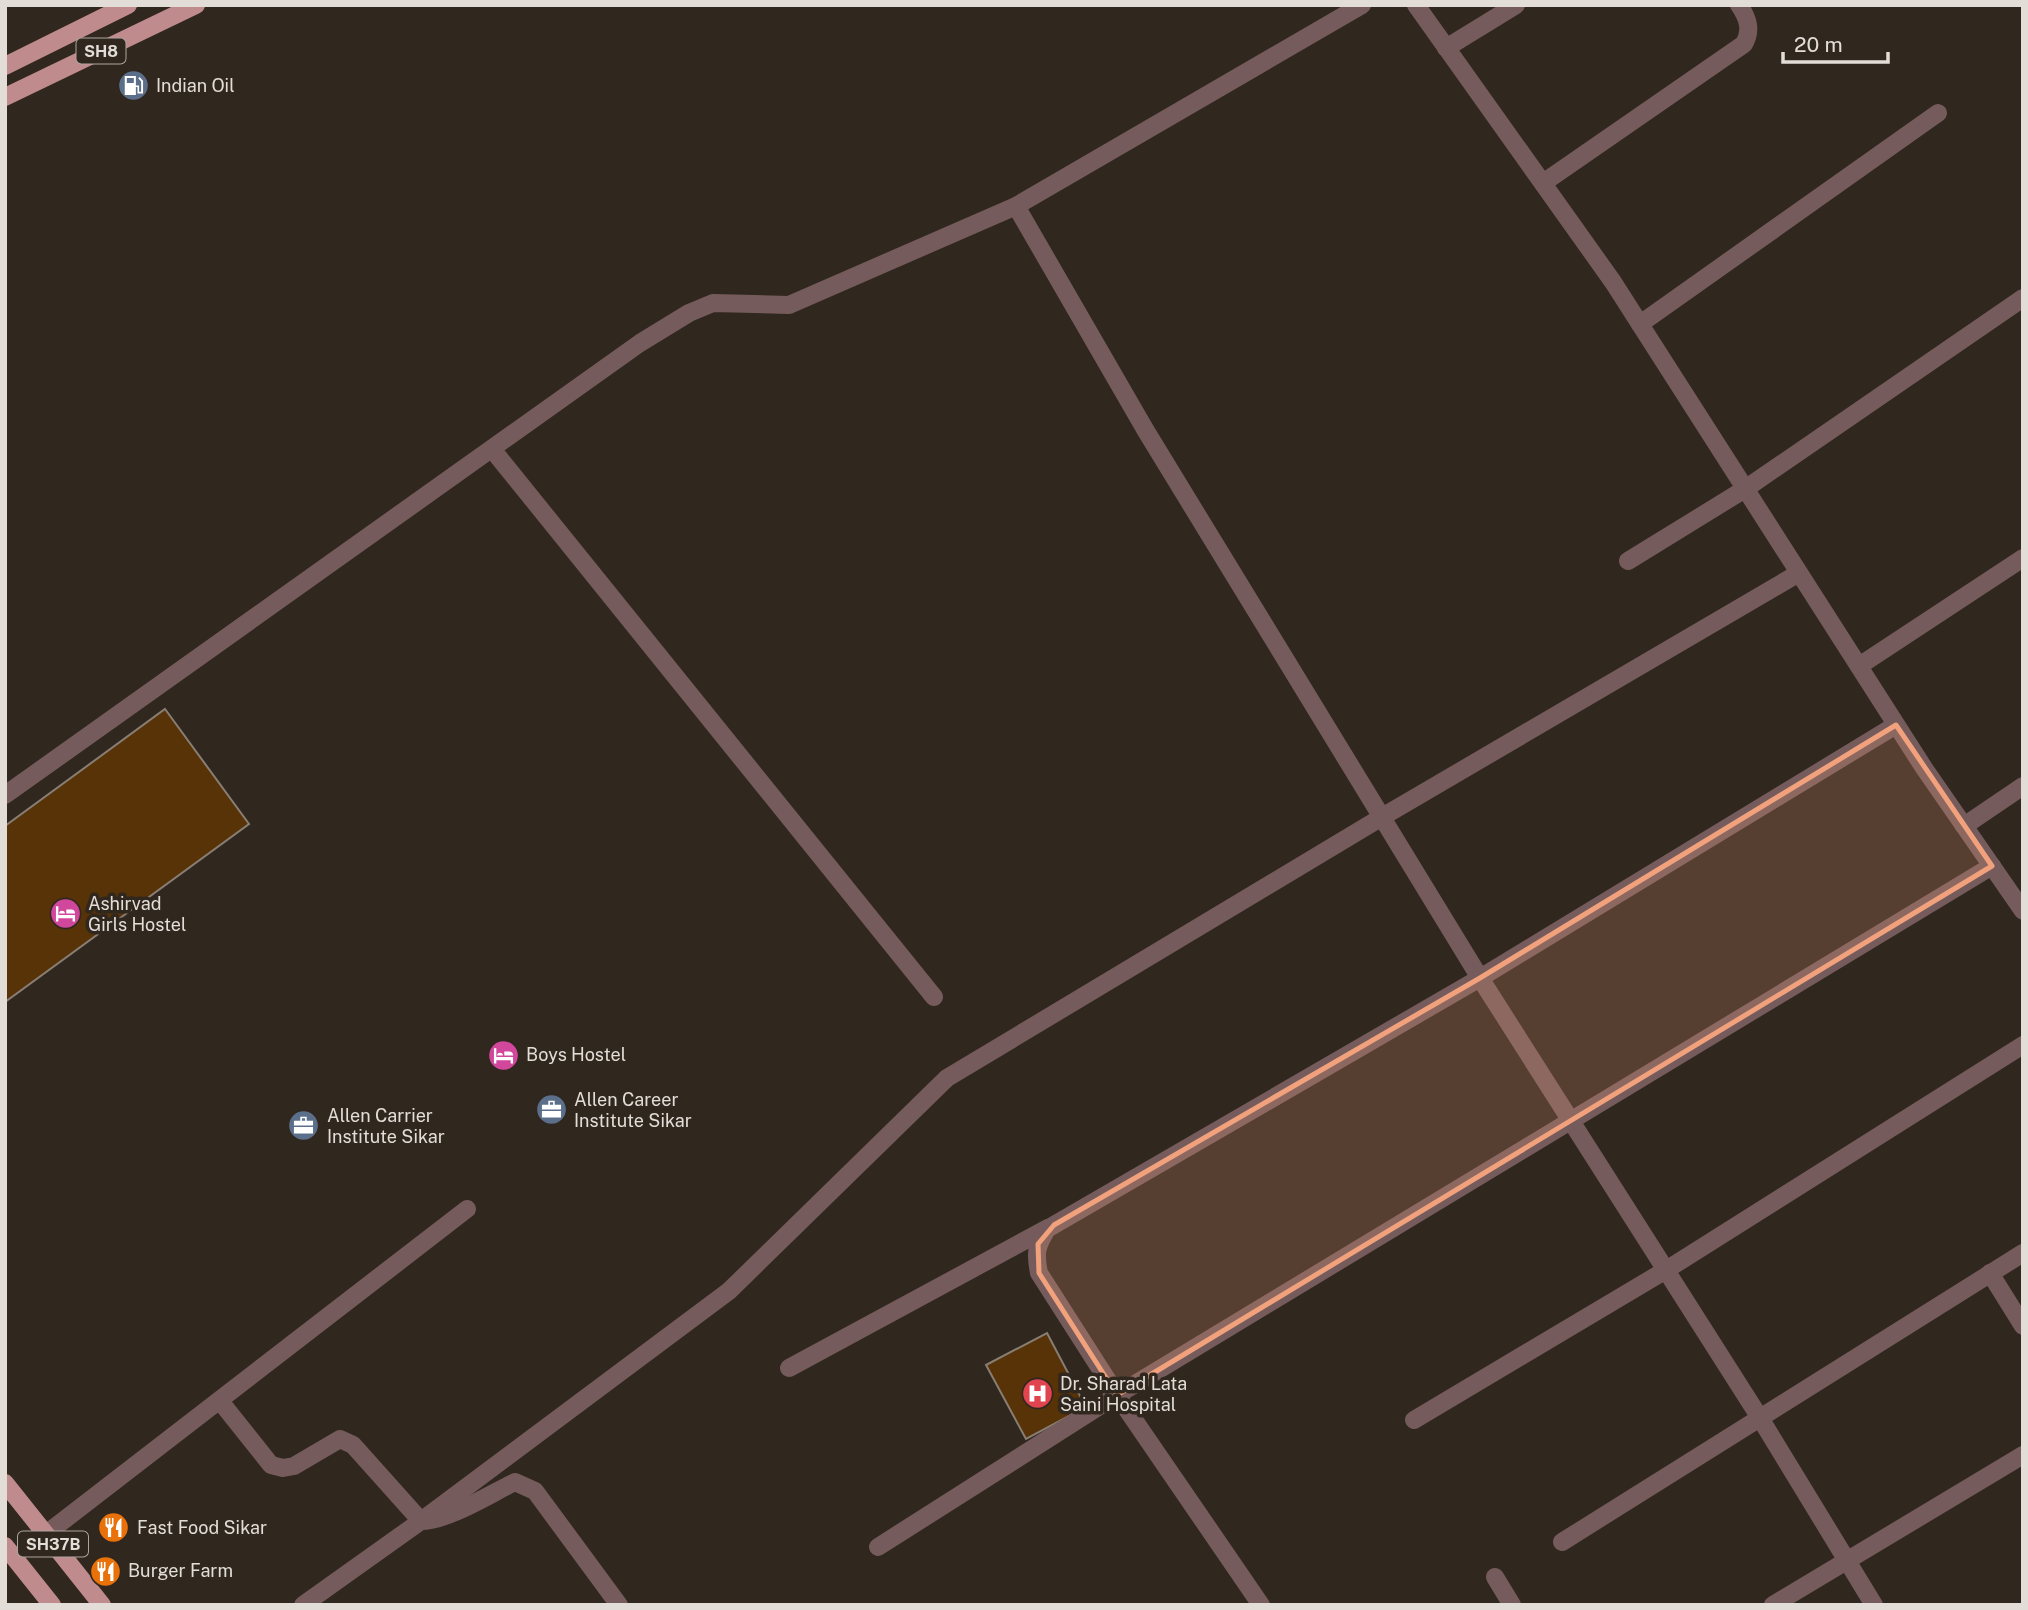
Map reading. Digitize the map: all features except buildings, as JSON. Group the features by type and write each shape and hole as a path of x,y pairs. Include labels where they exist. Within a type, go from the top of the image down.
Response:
{"main road":[{"name":"SH8","path":"5,66 128,5"},
{"name":"SH8","path":"5,97 197,5"},
{"name":"SH37B","path":"5,1483 102,1605"},
{"path":"5,1546 52,1605"}],"street":[{"path":"5,795 640,343 689,313 713,303 789,305 1016,206 1362,5"},
{"path":"1416,5 1613,282 1896,725 2023,911"},
{"path":"1447,48 1516,5"},
{"path":"1543,183 1744,44 1749,35 1747,16 1739,5"},
{"path":"1640,324 1938,113"},
{"path":"1016,206 1146,431 1480,978 1666,1270 1874,1605"},
{"path":"1628,561 1745,489 2023,298"},
{"path":"492,449 934,997"},
{"path":"1859,666 2023,558"},
{"path":"303,1605 421,1521 729,1290 947,1078 1382,817 1799,573"},
{"path":"789,1368 1054,1225 1480,978 1896,725"},
{"path":"1964,826 2023,786"},
{"path":"878,1547 1117,1395 1992,866"},
{"path":"1414,1420 1666,1270 2023,1045"},
{"path":"46,1534 467,1209"},
{"path":"1054,1225 1046,1229 1038,1244 1035,1256 1039,1273 1117,1395 1261,1605"},
{"path":"1562,1542 2023,1253"},
{"path":"1990,1273 2023,1326"},
{"path":"220,1401 271,1465 283,1468 294,1466 340,1439 353,1445 421,1521 449,1514 515,1482 535,1491 619,1605"},
{"path":"1773,1605 2023,1454"},
{"path":"1495,1577 1512,1605"}],"highlighted area":[{"path":"1896,725 1992,866 1117,1395 1039,1273 1038,1244 1054,1225 1480,978"}],"place":[{"name":"Indian Oil","path":"133,86"},
{"name":"Ashirvad Girls Hostel","path":"65,914"},
{"name":"Boys Hostel","path":"503,1055"},
{"name":"Allen Career Institute Sikar","path":"551,1110"},
{"name":"Allen Carrier Institute Sikar","path":"304,1126"},
{"name":"Dr. Sharad Lata Saini Hospital","path":"1037,1394"},
{"name":"Fast Food Sikar","path":"114,1528"},
{"name":"Burger Farm","path":"105,1571"}]}
